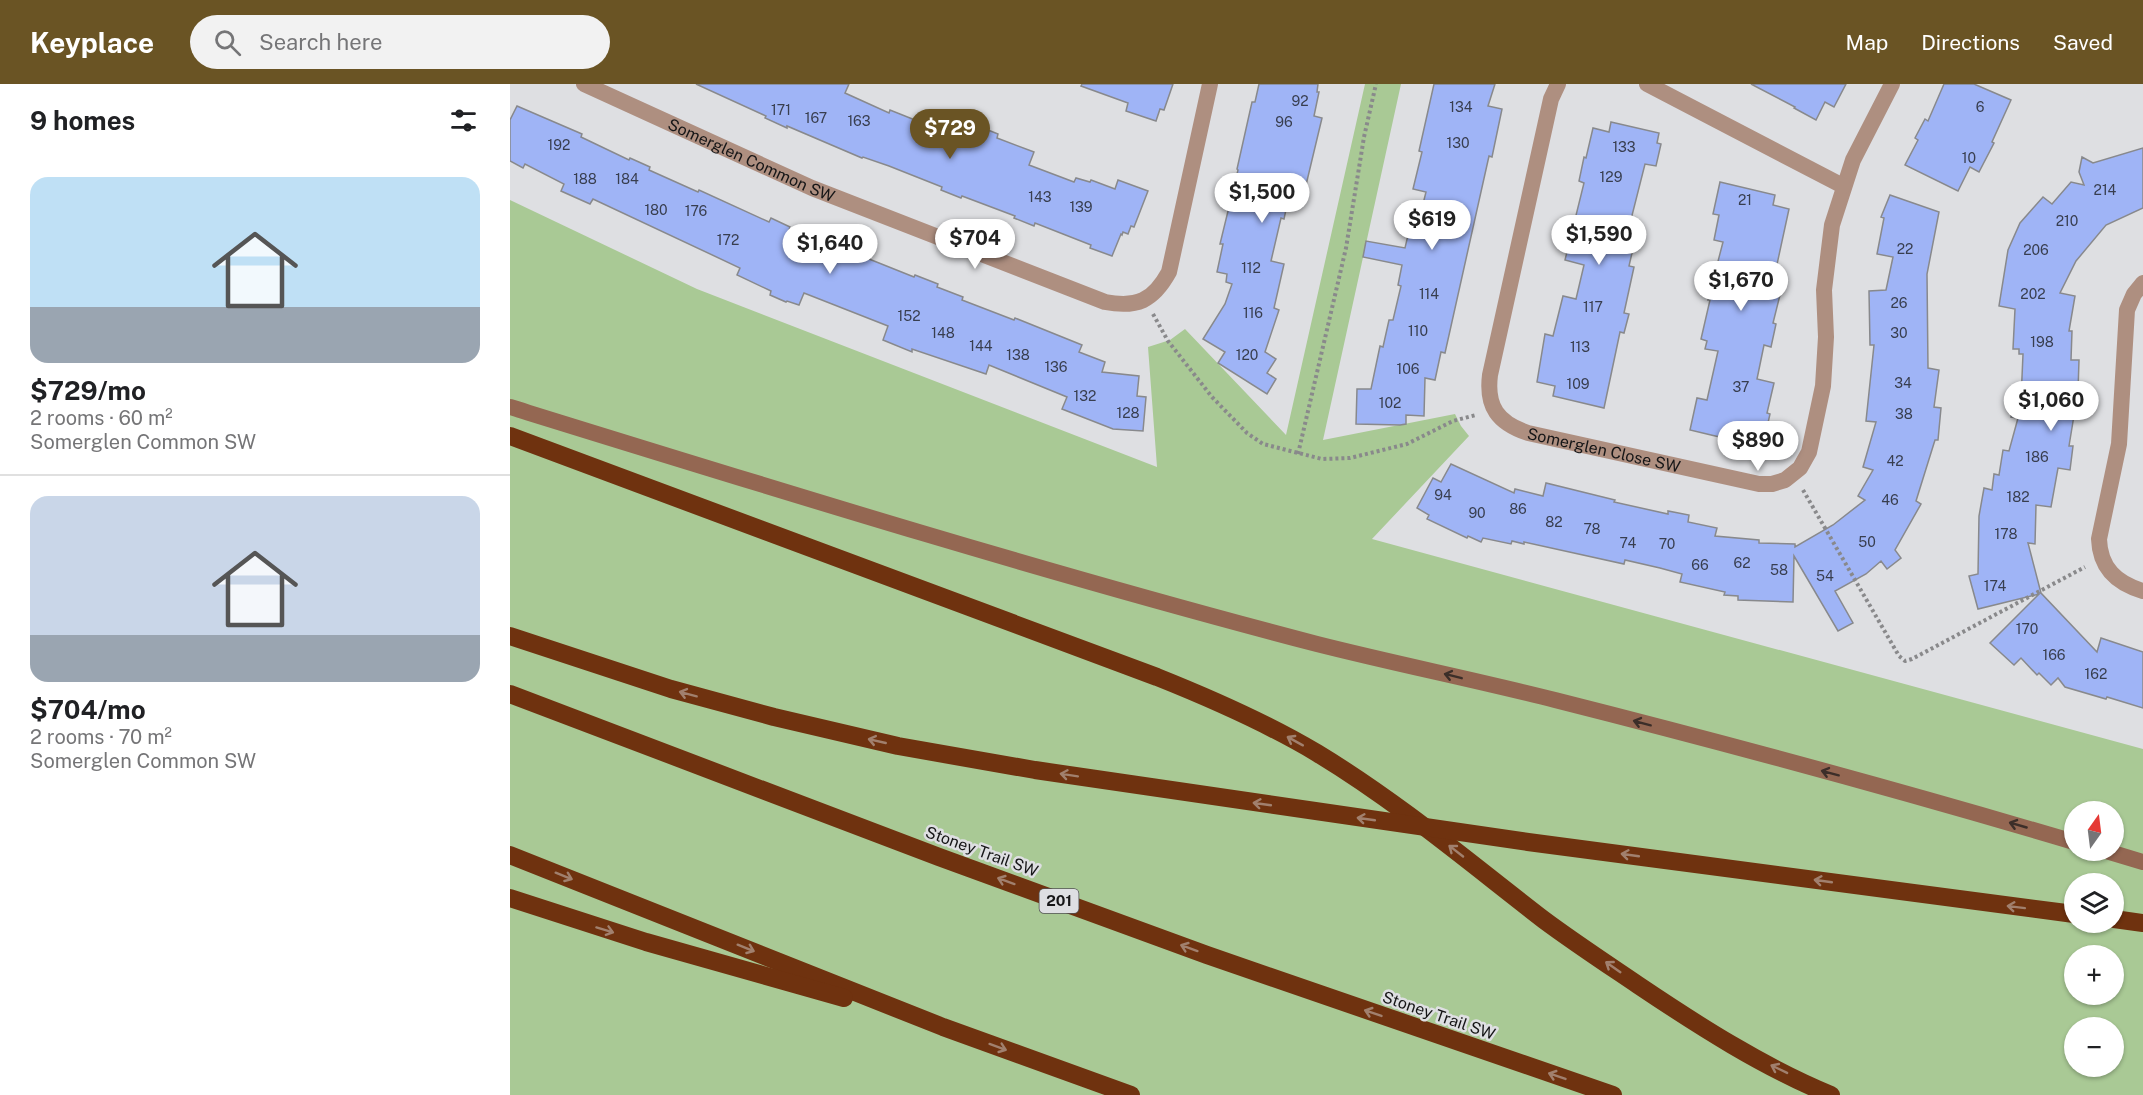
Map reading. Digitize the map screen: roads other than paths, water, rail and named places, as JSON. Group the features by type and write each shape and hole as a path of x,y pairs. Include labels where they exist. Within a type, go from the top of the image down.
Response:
{"highway":[{"path":"510,436 1157,677 1268,726 1317,753 1386,798 1546,921 1689,1019 1750,1055 1831,1095"},
{"path":"510,636 671,689 774,717 898,746 1035,770 1319,813 2064,913"},
{"name":"Stoney Trail SW","path":"510,694 1196,951 1613,1095"},
{"path":"510,855 943,1027 1131,1095"},
{"path":"510,898 646,942 943,1027"},
{"path":"2124,920 2143,923"}],"main road":[{"path":"510,407 775,489 1318,644 1555,700 1946,804 2064,839"},
{"path":"2124,856 2143,862"}],"street":[{"name":"Somerglen Common SW","path":"584,84 812,188 1105,302 1122,305 1145,300 1162,285 1169,273 1210,84"},
{"name":"Somerglen Close SW","path":"1558,84 1551,99 1490,375 1489,387 1495,411 1503,421 1515,429 1759,484 1772,484 1785,480 1800,468 1809,452 1822,386 1826,338 1824,290 1827,254 1843,186"},
{"path":"1647,84 1843,186 1853,160 1892,84"},
{"path":"2143,283 2134,294 2127,310 2119,444 2099,539 2102,558 2106,568 2115,579 2143,591"}]}
